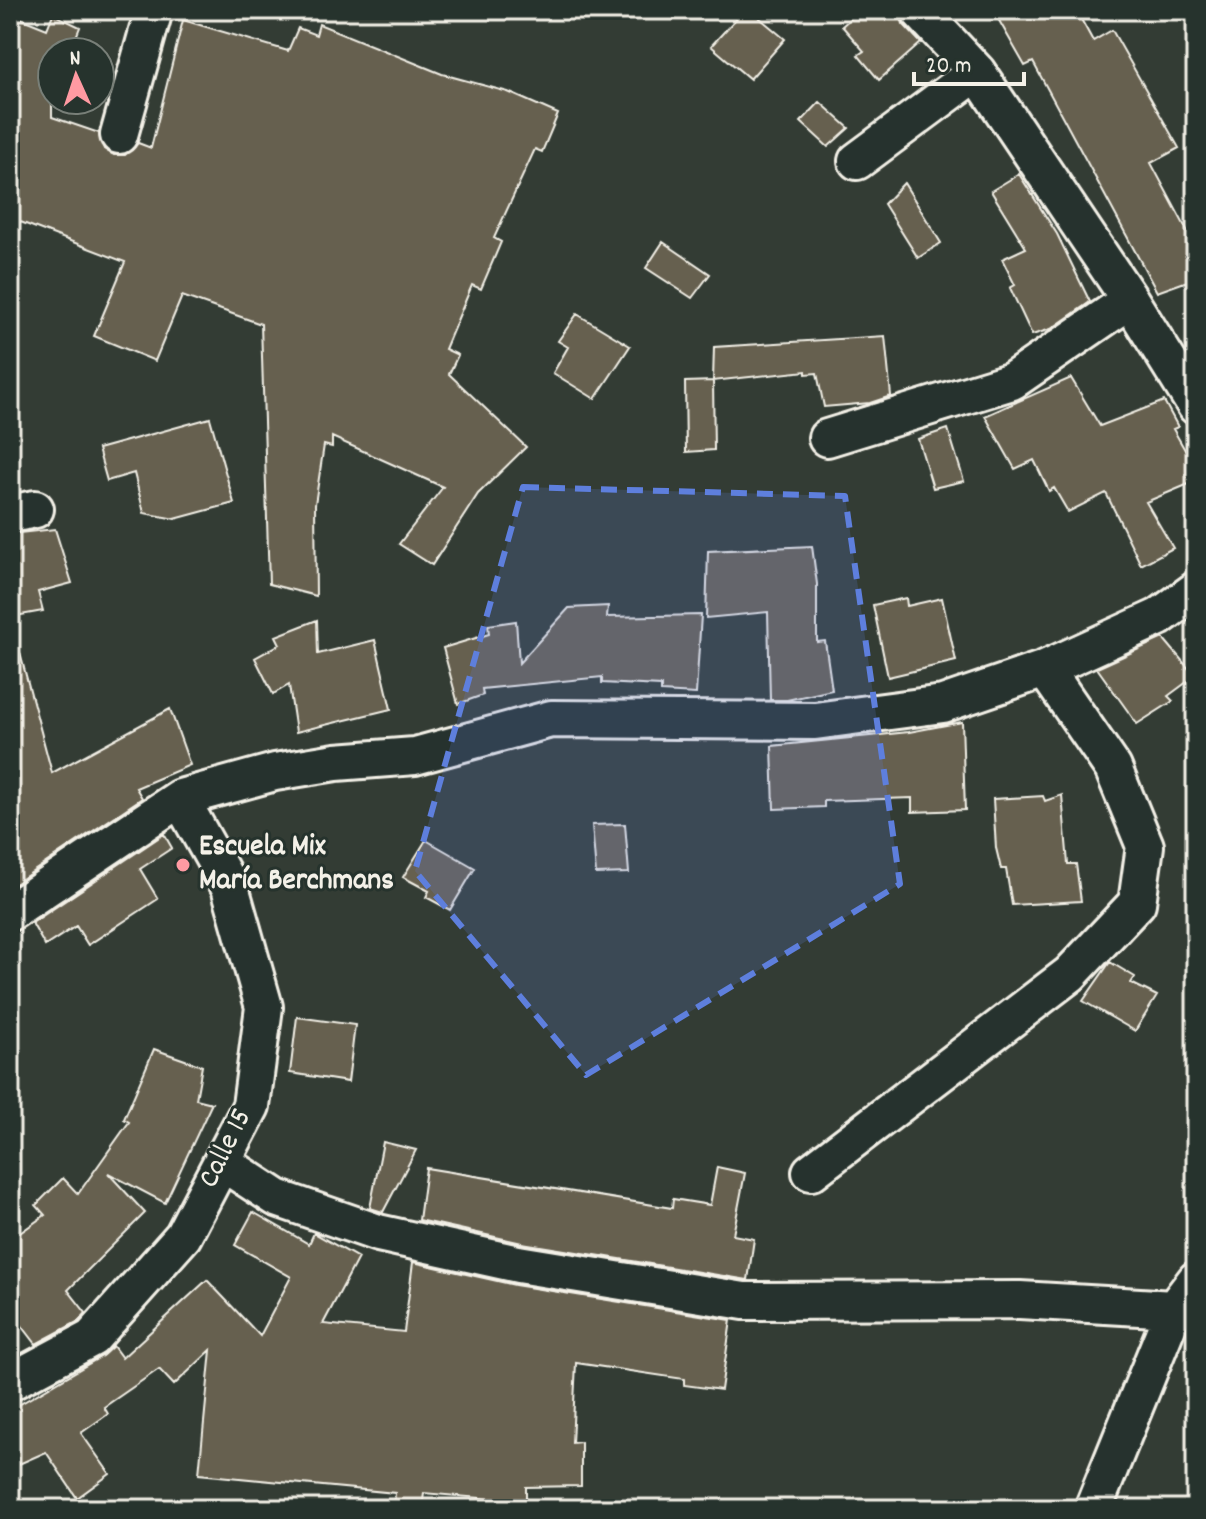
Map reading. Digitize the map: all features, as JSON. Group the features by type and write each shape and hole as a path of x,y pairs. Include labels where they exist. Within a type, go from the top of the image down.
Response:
{"street":[{"path":"119,135 154,10"},
{"path":"919,10 977,72 1130,300 1196,406"},
{"path":"857,161 977,72"},
{"path":"827,438 1012,381 1130,300"},
{"path":"10,912 180,798 275,772 336,762 415,756 551,719 815,721 943,704 1045,669 1159,617 1196,590"},
{"path":"811,1172 1070,974 1137,903 1145,846 1113,768 1045,669"},
{"name":"Calle 15","path":"10,1382 92,1338 183,1236 251,1106 264,1007 230,887 180,798"},
{"path":"222,1162 277,1198 378,1233 518,1264 744,1301 1020,1300 1174,1309"},
{"path":"1093,1509 1174,1309 1196,1280"}],"highlighted area":[{"path":"523,487 845,496 900,884 586,1075 415,871"}],"building":[{"path":"744,10 750,10 785,39 750,79 711,46"},
{"path":"860,10 899,10 903,24 921,43 879,80 858,55 864,51 842,26"},
{"path":"993,10 1076,10 1093,41 1112,30 1179,148 1151,163 1196,247 1196,278 1157,292 1033,62 1025,66"},
{"path":"10,14 47,29 53,14 80,27 76,36 36,36 36,116 52,116 99,133 104,149 114,155 125,155 138,143 151,148 183,20 288,51 298,28 316,35 319,24 442,74 508,92 558,114 542,152 535,149 494,238 501,242 481,289 472,285 445,349 458,355 449,374 526,447 478,494 432,565 399,544 443,487 332,437 332,447 324,445 315,504 316,596 269,584 261,324 182,296 155,361 94,336 125,262 10,218"},
{"path":"820,102 849,128 828,147 801,122"},
{"path":"1019,174 1057,234 1090,302 1051,329 1032,335 1010,288 1015,285 1002,259 1026,248 991,191"},
{"path":"904,183 941,243 918,258 884,204"},
{"path":"663,242 710,274 692,298 646,268"},
{"path":"577,314 630,346 595,399 553,373 568,347 558,341"},
{"path":"885,336 891,396 870,403 824,407 817,373 806,374 806,371 713,381 714,347"},
{"path":"1071,378 1100,426 1164,401 1178,427 1173,429 1196,469 1196,481 1146,502 1173,548 1141,565 1106,493 1068,512 1054,488 1049,491 1034,460 1015,469 985,416"},
{"path":"713,381 714,450 686,452 685,382"},
{"path":"210,418 234,503 175,519 144,513 134,473 107,481 98,449"},
{"path":"948,429 964,481 933,488 918,439"},
{"path":"55,529 72,583 38,592 43,611 10,617 10,534"},
{"path":"812,546 817,584 817,642 825,641 832,690 787,700 770,700 768,612 706,618 708,551"},
{"path":"906,598 907,606 942,598 956,661 888,677 873,605"},
{"path":"608,606 607,617 701,615 696,694 661,692 661,686 602,683 602,677 482,689 483,695 458,704 443,648 489,634 488,625 516,621 519,663 569,608"},
{"path":"317,620 318,654 375,640 391,709 296,732 289,685 273,694 255,658 280,644 276,636"},
{"path":"1163,638 1195,676 1168,696 1173,701 1137,724 1097,668"},
{"path":"20,653 52,773 170,709 190,765 136,788 142,798 10,887 10,654"},
{"path":"962,722 965,810 912,812 912,798 824,801 824,807 774,809 772,746 909,732"},
{"path":"1062,795 1068,864 1076,864 1081,901 1012,905 1006,869 1001,869 996,848 993,799 1043,796 1045,801"},
{"path":"625,824 629,873 596,874 592,825"},
{"path":"164,834 172,848 140,869 158,899 88,945 76,926 45,946 32,923"},
{"path":"426,840 475,868 450,910 426,897 429,891 403,877"},
{"path":"1110,962 1135,977 1131,983 1157,996 1135,1031 1083,1001"},
{"path":"297,1017 355,1025 348,1082 290,1073"},
{"path":"154,1049 202,1066 196,1099 212,1103 165,1203 108,1173 145,1213 68,1290 86,1313 79,1321 36,1344 10,1310 10,1240 45,1215 36,1205 63,1178 78,1194 129,1122 124,1119"},
{"path":"383,1142 416,1150 383,1212 370,1208"},
{"path":"717,1167 745,1173 733,1235 754,1239 748,1280 522,1243 419,1220 426,1168 672,1208 673,1199 710,1205"},
{"path":"253,1212 309,1244 314,1233 358,1258 323,1324 404,1332 413,1262 515,1285 731,1320 721,1390 684,1385 684,1379 576,1363 572,1443 581,1442 581,1486 526,1487 526,1502 424,1493 422,1509 394,1509 395,1493 199,1474 211,1350 174,1385 159,1369 104,1407 108,1414 81,1433 110,1474 77,1498 46,1452 10,1468 10,1410 102,1356 113,1346 122,1358 207,1280 260,1336 291,1277 235,1245"}],"place":[{"name":"Escuela Mix María Berchmans","path":"183,865"}]}
